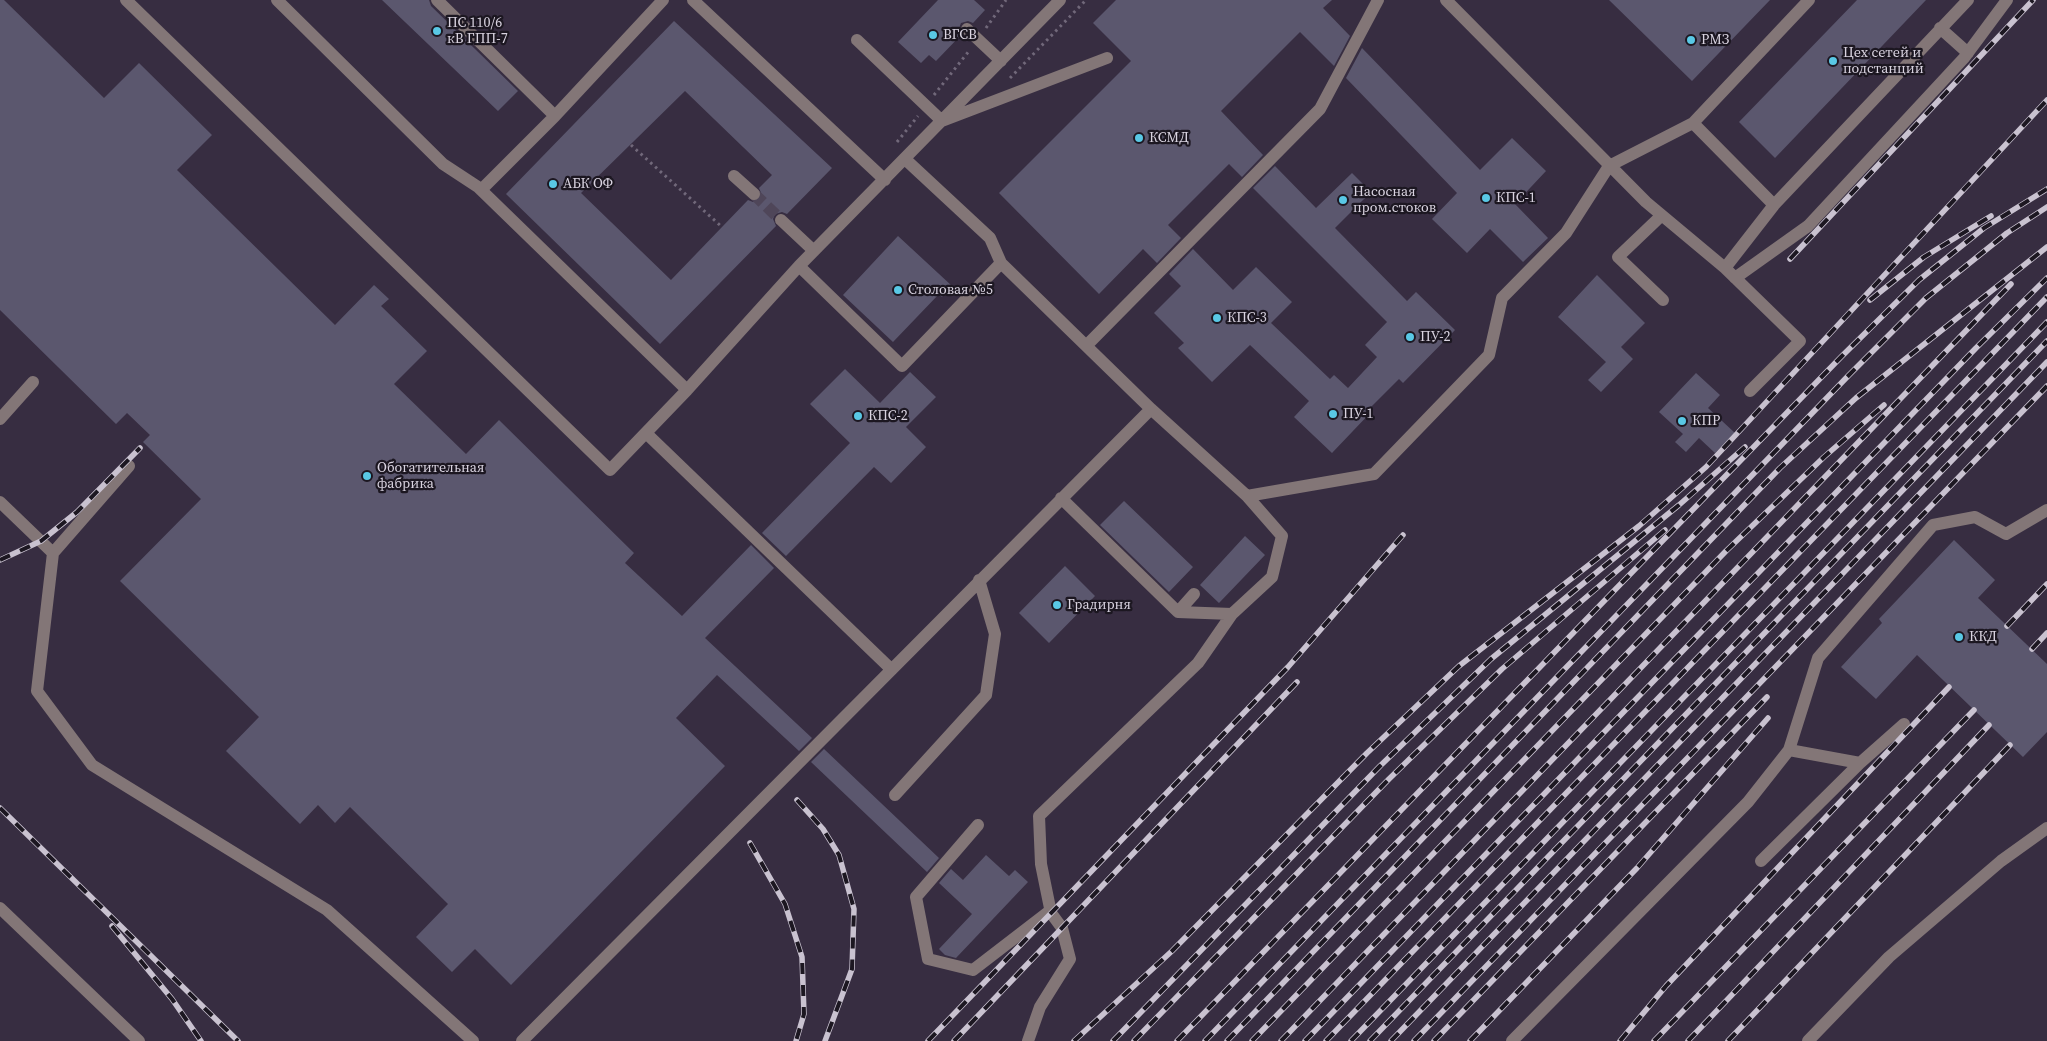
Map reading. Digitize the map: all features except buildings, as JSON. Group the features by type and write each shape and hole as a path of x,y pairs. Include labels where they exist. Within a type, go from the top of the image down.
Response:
{"lane":[{"path":"126,0 610,470 687,390 799,266 1001,61 1052,2"},
{"path":"277,0 443,164 482,190 687,390"},
{"path":"437,0 555,116"},
{"path":"482,190 555,116 664,0"},
{"path":"693,0 885,180"},
{"path":"1086,345 1320,109 1378,0"},
{"path":"1446,0 1609,166 1661,216 1725,268 1800,341 1750,391"},
{"path":"1247,496 1374,474 1489,355 1502,298 1566,233 1609,166 1693,123 1809,0"},
{"path":"1725,268 1774,205 1968,0"},
{"path":"1735,278 1808,226 1968,53 2008,0"},
{"path":"1940,28 1968,53"},
{"path":"967,29 1001,61"},
{"path":"857,40 942,121"},
{"path":"942,121 1107,58"},
{"path":"1693,123 1774,205"},
{"path":"905,159 990,238 1001,263 1151,409 1247,496 1282,536 1272,577 1232,614 1198,663 1038,816 1041,864 1051,910 1062,928 1070,959 1040,1007 1028,1041"},
{"path":"734,176 754,194"},
{"path":"1661,216 1618,257 1663,300"},
{"path":"782,220 814,251"},
{"path":"799,266 902,366 1001,263"},
{"path":"0,420 33,382"},
{"path":"522,1041 891,668 1151,409"},
{"path":"646,434 891,668"},
{"path":"129,466 52,553 36,691 92,765 327,910 473,1041"},
{"path":"1061,498 1178,612 1232,614"},
{"path":"0,502 52,553"},
{"path":"1512,1041 1748,802 1789,750 1818,658 1933,525 1975,517 2006,534 2047,510"},
{"path":"895,795 986,696 995,634 979,580"},
{"path":"1178,612 1194,594"},
{"path":"1761,861 1860,763 1904,724"},
{"path":"1789,750 1860,763"},
{"path":"978,825 916,897 928,959 973,970 1051,910"},
{"path":"1808,1041 1889,957 2001,861 2047,828"},
{"path":"0,908 134,1040"}],"path":[{"path":"892,149 1006,0"},
{"path":"1004,84 1086,0"},
{"path":"630,144 722,227"}],"tunnel":[{"path":"754,194 781,220"}],"railway":[{"path":"1790,259 2033,0"},
{"path":"1074,1041 1172,951 1367,753 1459,666 1639,526 1706,467 2047,100"},
{"path":"1177,1041 1841,357 1919,280 1984,228 2047,189"},
{"path":"1205,1041 1849,375 1926,298 2007,233 2047,207"},
{"path":"1870,300 1924,257 1991,216"},
{"path":"1227,1041 1780,468 1856,398 2047,247"},
{"path":"1305,1041 1976,348 2047,278"},
{"path":"1281,1041 2011,284"},
{"path":"1326,1041 2047,297"},
{"path":"1351,1041 2047,322"},
{"path":"1370,1041 2047,341"},
{"path":"1391,1041 2047,362"},
{"path":"1414,1041 2047,386"},
{"path":"1252,1041 1726,551 1824,457 1884,405"},
{"path":"1113,1041 1380,766 1491,659 1679,505 1745,447"},
{"path":"0,560 41,541 77,512 140,448"},
{"path":"1134,1041 1389,779 1502,669 1665,530"},
{"path":"928,1041 1288,667 1403,535"},
{"path":"2007,626 2047,584"},
{"path":"2032,649 2047,633"},
{"path":"954,1041 1297,682"},
{"path":"1620,1041 1666,986 1949,687"},
{"path":"1434,1041 1767,697"},
{"path":"1654,1041 1974,710"},
{"path":"1470,1041 1637,868 1768,718"},
{"path":"1688,1041 1989,725"},
{"path":"1728,1041 2010,745"},
{"path":"797,800 823,829 839,855 854,909 852,969 825,1041"},
{"path":"0,808 238,1041"},
{"path":"750,843 785,904 802,957 804,1014 796,1041"},
{"path":"112,926 172,999 201,1041"}],"place":[{"name":"ПС 110/6 кВ ГПП-7","path":"437,31"},
{"name":"ВГСВ","path":"933,35"},
{"name":"РМЗ","path":"1691,40"},
{"name":"Цех сетей и подстанций","path":"1833,61"},
{"name":"КСМД","path":"1139,138"},
{"name":"АБК ОФ","path":"553,184"},
{"name":"КПС-1","path":"1486,198"},
{"name":"Насосная пром.стоков","path":"1343,200"},
{"name":"Столовая №5","path":"898,290"},
{"name":"КПС-3","path":"1217,318"},
{"name":"ПУ-2","path":"1410,337"},
{"name":"ПУ-1","path":"1333,414"},
{"name":"КПС-2","path":"858,416"},
{"name":"КПР","path":"1682,421"},
{"name":"Обогатительная фабрика","path":"367,476"},
{"name":"Градирня","path":"1057,605"},
{"name":"ККД","path":"1959,637"}]}
